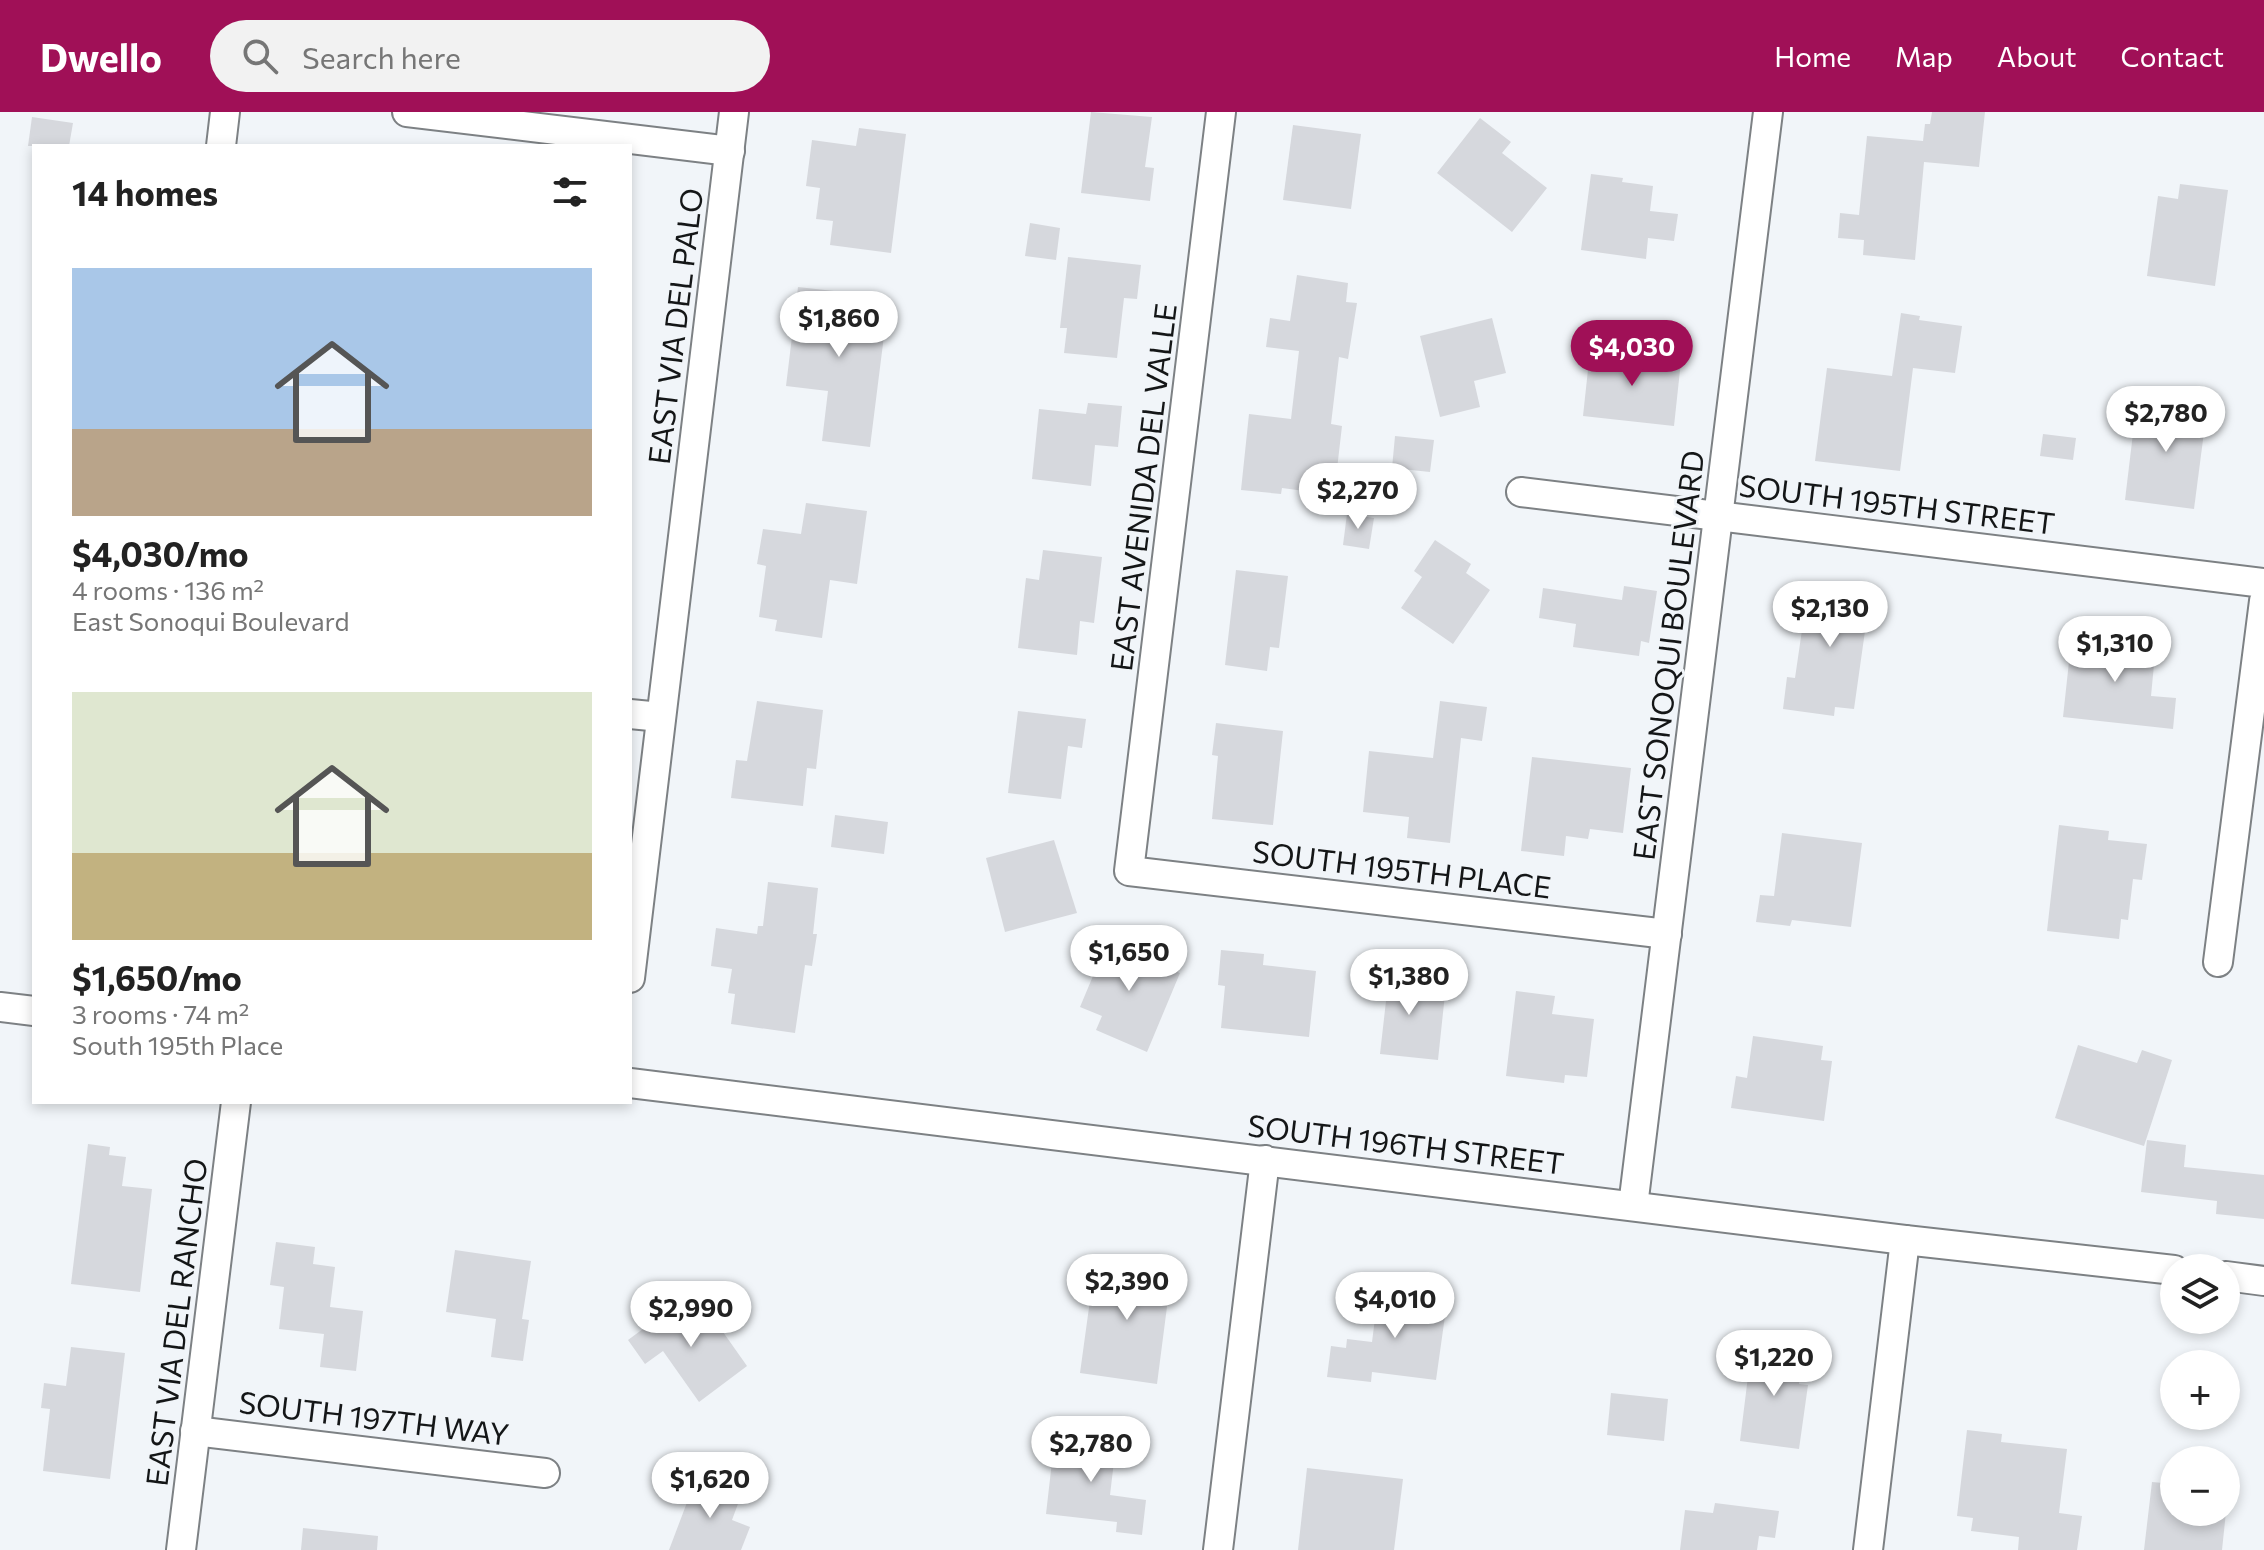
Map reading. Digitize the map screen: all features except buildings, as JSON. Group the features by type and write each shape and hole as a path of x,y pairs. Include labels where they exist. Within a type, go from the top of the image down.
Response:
{"street":[{"path":"221,144 225,112"},
{"path":"407,112 730,151"},
{"name":"EAST VIA DEL PALO","path":"632,961 734,112"},
{"name":"EAST AVENIDA DEL VALLE","path":"1129,871 1221,112"},
{"name":"EAST SONOQUI BOULEVARD","path":"1633,1206 1768,112"},
{"name":"SOUTH 195TH STREET","path":"1521,492 2264,583"},
{"path":"2218,962 2264,601"},
{"path":"632,714 661,717"},
{"name":"SOUTH 195TH PLACE","path":"1129,871 1667,934"},
{"path":"0,1007 32,1011"},
{"name":"SOUTH 196TH STREET","path":"632,1083 1905,1240 2160,1268"},
{"name":"EAST VIA DEL RANCHO","path":"181,1550 236,1104"},
{"path":"1218,1550 1265,1160"},
{"path":"1868,1550 1905,1240"},
{"path":"2240,1278 2264,1281"},
{"name":"SOUTH 197TH WAY","path":"195,1431 545,1473"}]}
